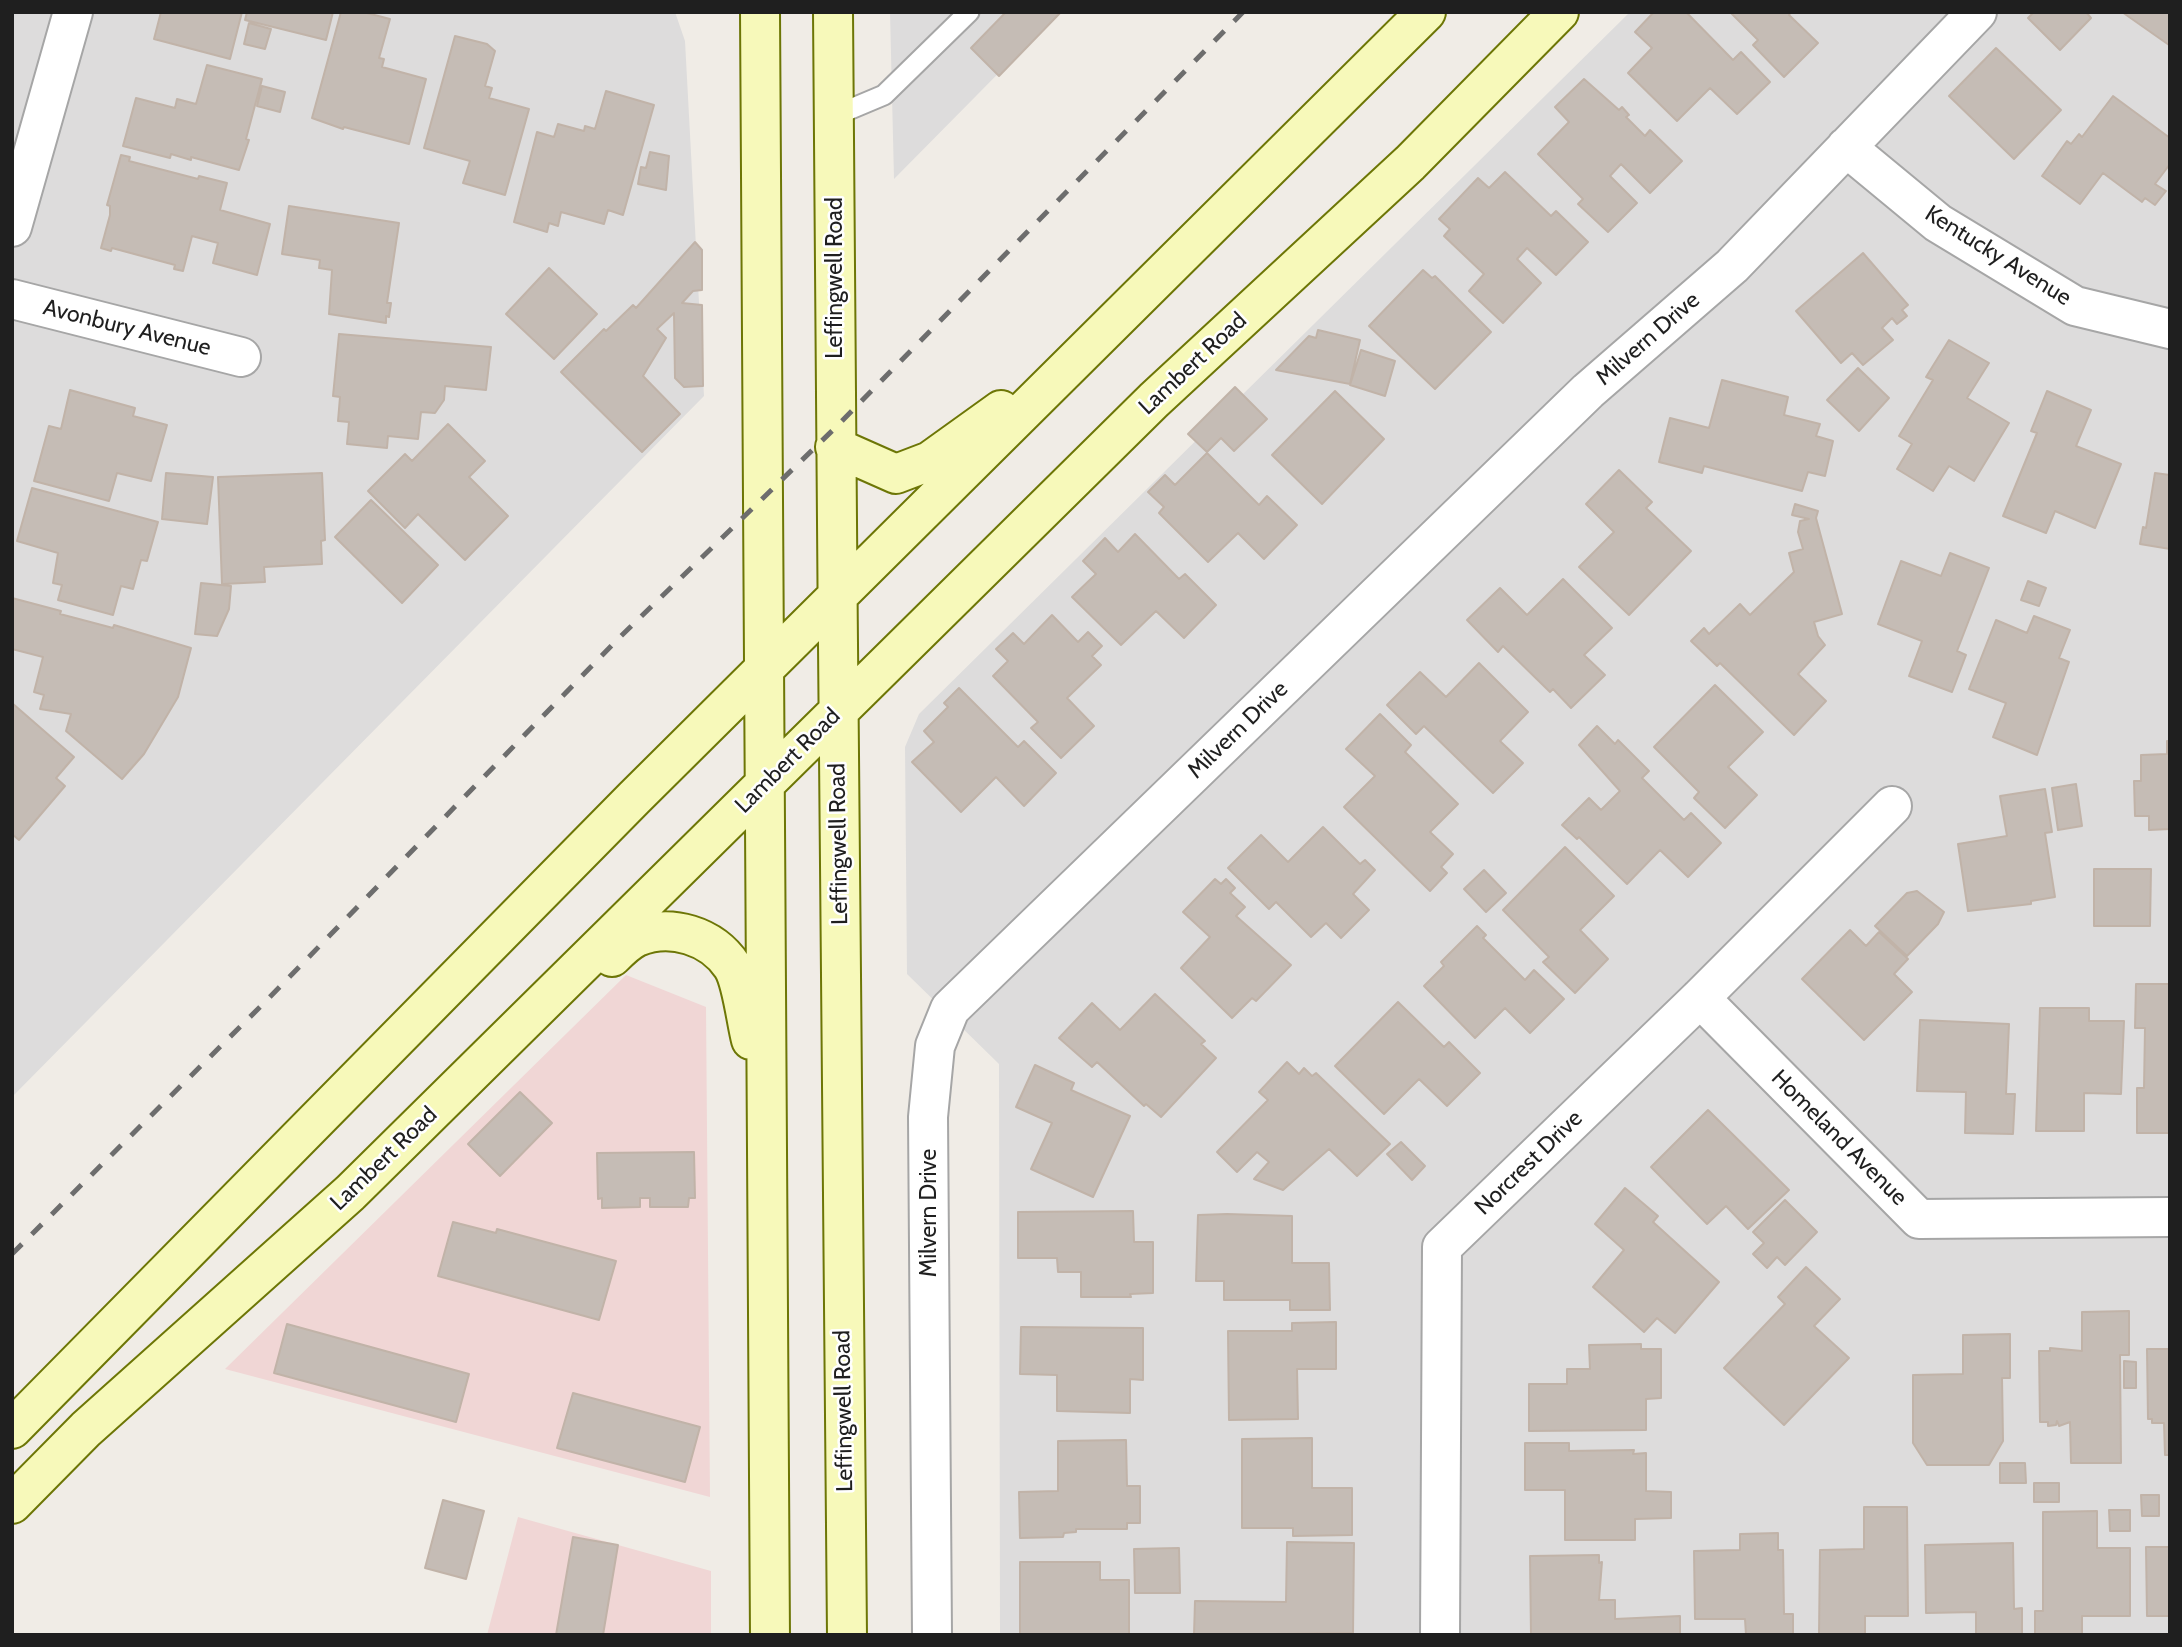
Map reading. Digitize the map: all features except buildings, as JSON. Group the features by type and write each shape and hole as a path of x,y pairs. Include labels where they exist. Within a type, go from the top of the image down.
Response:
{"main road":[{"path":"760,12 770,1635"},
{"name":"Leffingwell Road","path":"833,12 835,601 846,1635"},
{"path":"12,1429 625,808 1426,12"},
{"name":"Lambert Road","path":"12,1504 86,1429 350,1193 1154,400 1410,163 1559,12"},
{"path":"835,447 896,474 929,461 1088,348"},
{"path":"486,1061 635,938 661,930 686,933 712,944 734,968 766,1107"}],"street":[{"path":"12,227 73,12"},
{"name":"Milvern Drive","path":"932,1635 928,1117 935,1046 950,1009 1588,391 1732,266 1977,12"},
{"name":"Kentucky Avenue","path":"1846,147 1938,223 2075,306 2170,329"},
{"name":"Avonbury Avenue","path":"12,299 241,357"},
{"name":"Norcrest Drive","path":"1440,1635 1442,1247 1700,998 1892,806"},
{"name":"Homeland Avenue","path":"1700,998 1919,1219 2170,1217"}],"lane":[{"path":"834,116 884,94 969,12"}],"shaded area":[{"path":"12,12 675,12 685,41 704,396 12,1097"},
{"path":"890,12 1059,12 894,179"},
{"path":"1630,12 2170,12 2170,1635 1000,1635 999,1064 907,974 905,747 919,714"},
{"path":"626,975 706,1007 710,1497 225,1369"},
{"path":"518,1517 711,1571 711,1635 487,1635"}],"railway":[{"path":"12,1254 266,1001 617,640 835,428 1243,12"}]}
